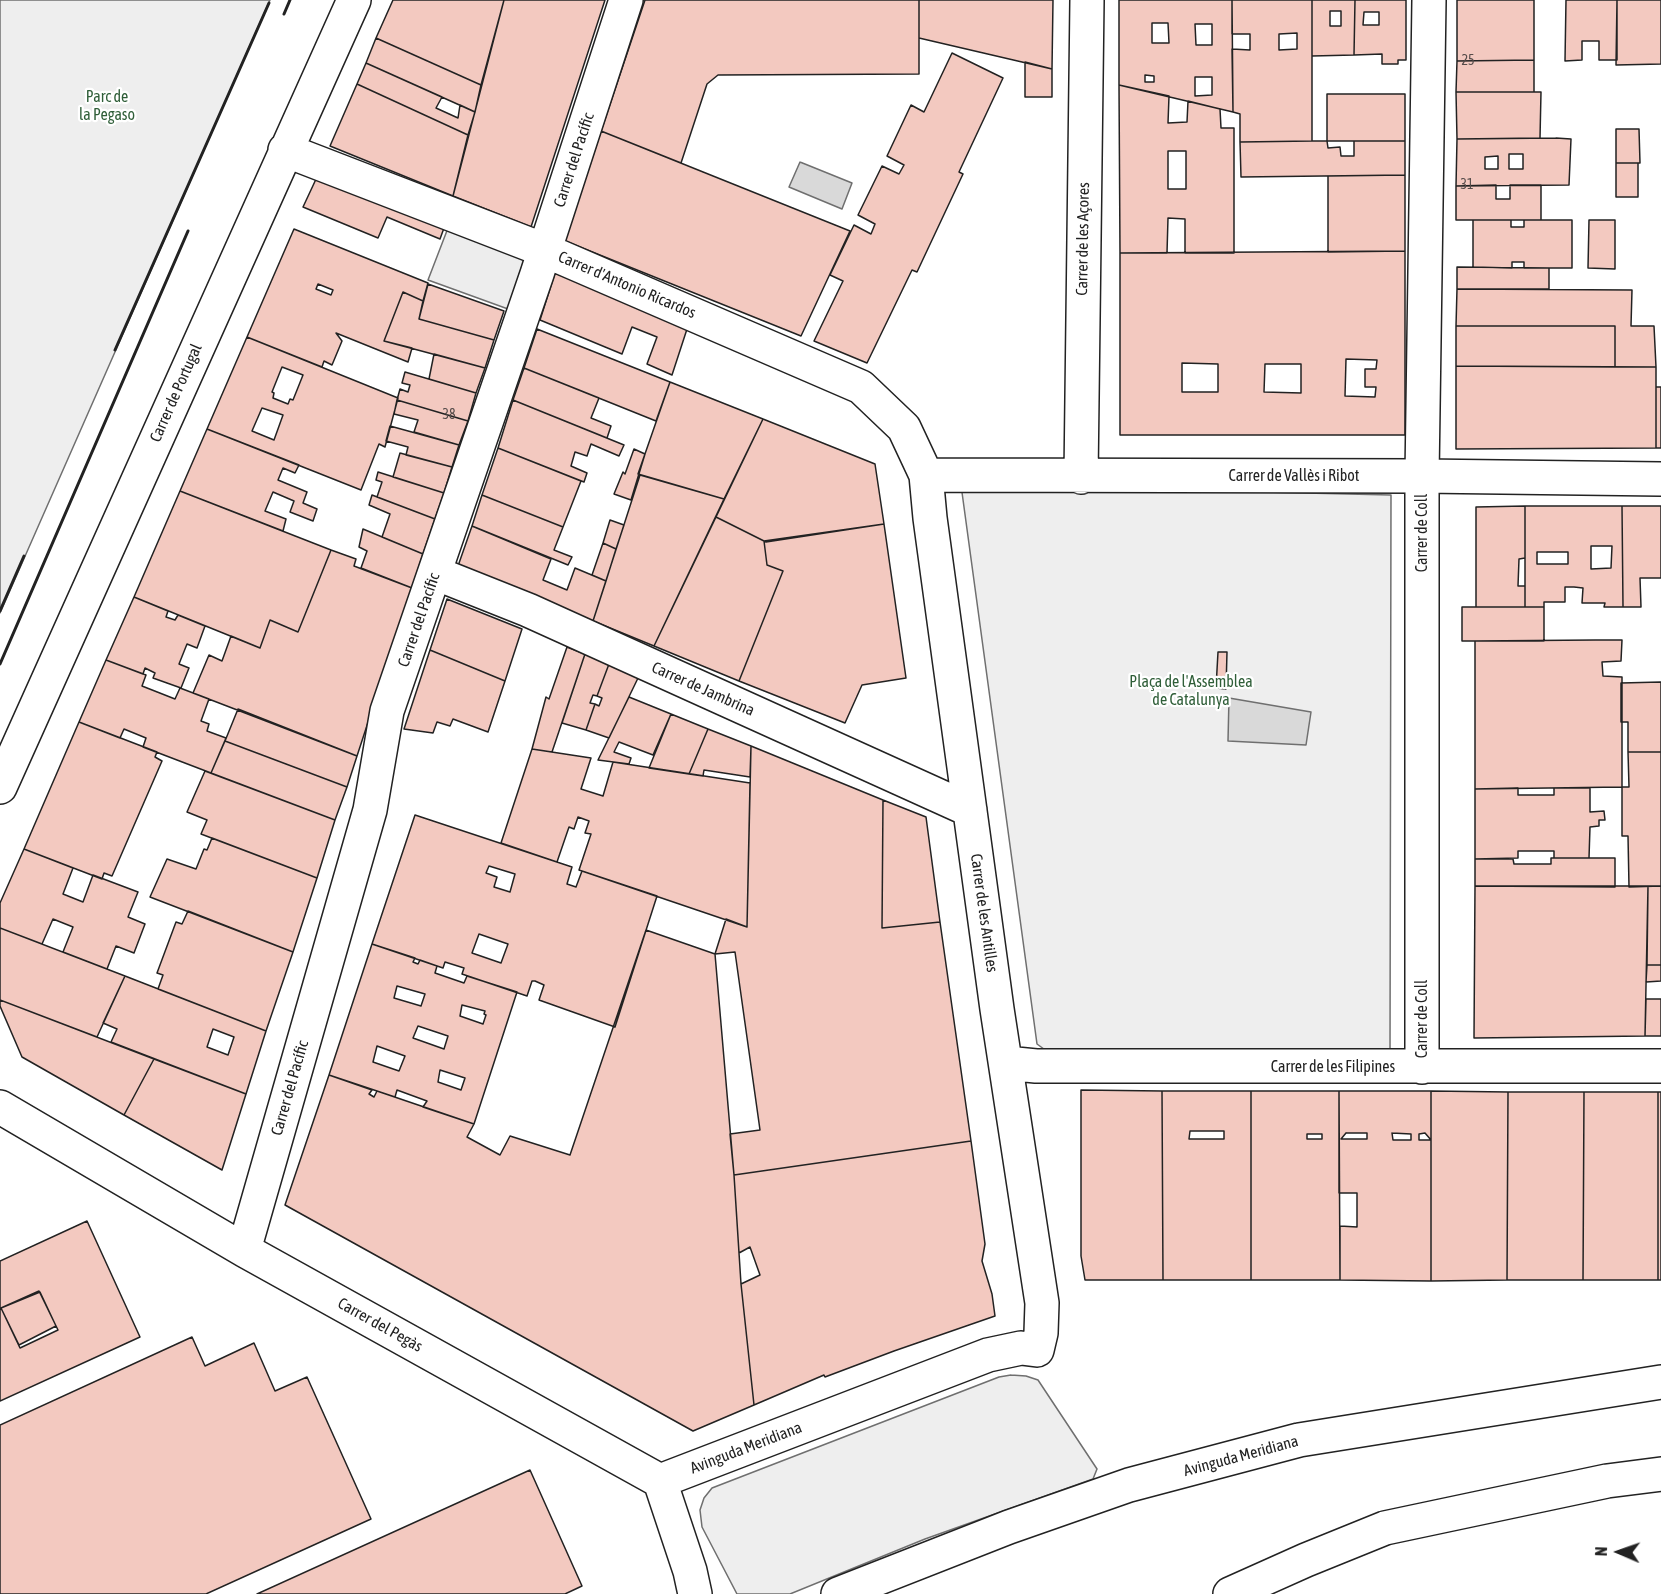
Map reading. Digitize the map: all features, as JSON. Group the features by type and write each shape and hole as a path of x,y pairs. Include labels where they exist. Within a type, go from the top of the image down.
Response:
{"street":[{"name":"Carrer de Portugal","path":"0,787 354,0"},
{"name":"Carrer del Pacífic","path":"244,1250 370,810 387,711 544,250 626,0"},
{"name":"Carrer de les Açores","path":"1081,477 1087,0"},
{"name":"Carrer de Coll","path":"1422,1067 1422,476 1429,0"},
{"name":"Carrer d'Antonio Ricardos","path":"285,150 544,250 861,387 904,428 926,476"},
{"name":"Carrer de Vallès i Ribot","path":"926,476 1422,476 1661,479"},
{"name":"Carrer de les Antilles","path":"926,476 970,810 1042,1303 1041,1333 1037,1350"},
{"name":"Carrer de Jambrina","path":"435,573 528,610 970,810"},
{"name":"Carrer de les Filipines","path":"1006,1063 1036,1066 1661,1066"},
{"name":"Carrer del Pegàs","path":"0,1107 244,1250 660,1481"},
{"name":"Avinguda Meridiana","path":"660,1481 988,1355 1021,1348 1037,1350"},
{"name":"Avinguda Meridiana","path":"838,1594 1009,1527 1129,1485 1299,1440 1661,1382"},
{"path":"1230,1594 1385,1528 1607,1481 1661,1474"},
{"path":"660,1481 690,1571 695,1594"}],"green space":[{"name":"Parc de la Pegaso","path":"0,0 270,0 0,613"},
{"name":"Plaça de l'Assemblea de Catalunya","path":"961,485 1391,495 1390,1053 1048,1052 1037,1044"},
{"path":"1011,1375 1038,1380 1097,1469 1093,1479 925,1539 790,1594 737,1594 702,1527 700,1510 704,1498 712,1488 999,1377"}],"shaded area":[{"path":"800,162 852,183 842,209 789,187"},
{"path":"448,228 525,257 508,309 428,280"},
{"path":"1229,698 1311,712 1306,745 1228,741"}],"building":[{"path":"393,0 504,0 481,85 376,38"},
{"path":"504,0 605,0 531,227 453,196"},
{"path":"645,0 919,0 919,74 718,75 707,84 681,163 601,131"},
{"path":"919,0 1053,0 1052,69 919,38"},
{"path":"1119,0 1232,0 1233,112 1119,85","holes":["1152,23 1168,23 1169,43 1152,43","1195,24 1212,24 1212,45 1196,45","1145,75 1154,76 1154,82 1145,82","1195,77 1212,77 1212,95 1195,96"]},
{"path":"1232,0 1312,0 1312,141 1240,142 1240,114 1233,112 1232,49 1250,50 1250,34 1232,34","holes":["1297,33 1297,49 1279,50 1279,34"]},
{"path":"1312,0 1355,0 1354,55 1312,56","holes":["1330,11 1341,11 1341,26 1330,26"]},
{"path":"1355,0 1406,0 1406,60 1398,60 1398,64 1382,64 1382,54 1354,55","holes":["1364,12 1379,12 1379,25 1363,25"]},
{"path":"1457,0 1534,0 1534,60 1457,61"},
{"path":"1566,0 1617,0 1617,60 1599,60 1599,41 1582,41 1582,60 1565,61"},
{"path":"1617,0 1661,0 1661,64 1616,65"},
{"path":"376,38 481,85 475,112 366,63"},
{"path":"952,53 1003,78 959,172 963,174 917,272 912,270 867,363 814,341 843,281 830,275 854,225 871,234 875,224 858,215 882,166 899,174 904,165 887,156 911,105 924,112"},
{"path":"1534,60 1534,92 1456,92 1457,61"},
{"path":"1025,62 1052,69 1052,97 1025,97"},
{"path":"366,63 442,97 436,108 458,118 460,105 475,112 468,135 357,84"},
{"path":"357,84 468,135 453,196 330,146"},
{"path":"1119,85 1169,96 1168,123 1187,122 1188,101 1220,109 1221,128 1234,128 1234,253 1185,253 1185,219 1168,218 1167,253 1120,253","holes":["1168,151 1186,151 1186,189 1168,189"]},
{"path":"1456,92 1541,92 1540,138 1457,139"},
{"path":"1327,94 1405,94 1405,141 1327,141"},
{"path":"1616,129 1639,129 1640,163 1616,163"},
{"path":"601,131 850,231 801,336 565,241"},
{"path":"1457,139 1571,139 1569,185 1456,186","holes":["1509,154 1523,154 1523,169 1509,169","1498,156 1498,169 1485,169 1485,157"]},
{"path":"1327,141 1328,148 1340,147 1341,156 1354,156 1354,141 1405,141 1405,175 1241,177 1240,142"},
{"path":"1616,163 1638,163 1638,197 1616,197"},
{"path":"1405,175 1405,251 1328,252 1328,176"},
{"path":"317,177 444,228 440,239 387,217 378,238 303,207"},
{"path":"1496,185 1496,199 1510,199 1510,185 1541,185 1541,220 1456,220 1456,186"},
{"path":"1473,220 1511,220 1511,227 1524,227 1524,220 1572,220 1572,268 1524,268 1524,262 1512,262 1512,268 1473,267"},
{"path":"1589,220 1615,220 1615,269 1588,268"},
{"path":"294,229 428,283 423,301 403,292 384,341 412,348 408,362 336,333 342,341 332,365 324,361 322,367 247,337","holes":["318,284 333,290 331,295 316,289"]},
{"path":"1405,251 1405,435 1120,435 1120,253","holes":["1346,359 1377,360 1376,369 1365,369 1365,387 1376,387 1375,397 1345,396","1182,363 1218,364 1218,392 1182,392","1265,364 1301,364 1301,393 1264,392"]},
{"path":"1457,267 1549,268 1549,289 1457,289"},
{"path":"555,273 688,326 672,375 647,364 657,337 632,327 622,354 540,320"},
{"path":"428,284 504,311 494,340 419,319"},
{"path":"1457,289 1632,290 1631,326 1654,326 1656,367 1615,367 1615,326 1456,326"},
{"path":"403,292 423,301 419,319 494,340 485,368 384,341"},
{"path":"1456,326 1615,326 1615,367 1456,366"},
{"path":"537,329 670,382 656,421 524,368"},
{"path":"247,337 398,398 385,447 379,444 361,490 207,429","holes":["282,367 303,375 293,400 290,399 288,404 273,398 274,393 272,392","262,408 283,415 274,440 252,431"]},
{"path":"434,354 485,368 476,393 429,379"},
{"path":"1456,366 1656,367 1656,448 1456,449"},
{"path":"524,368 599,398 591,418 611,426 607,438 513,400"},
{"path":"405,372 476,393 468,421 397,400 400,389 408,392 410,385 402,383"},
{"path":"670,382 763,419 724,499 638,474"},
{"path":"1656,387 1661,387 1661,448 1656,448"},
{"path":"397,400 468,421 459,445 414,432 418,420 394,414"},
{"path":"513,400 624,445 619,456 591,444 587,456 575,452 571,466 587,473 584,482 498,448"},
{"path":"763,419 875,464 884,524 766,542 716,517"},
{"path":"390,426 459,445 452,467 406,455 408,447 386,441"},
{"path":"207,429 299,465 295,473 283,468 278,480 307,492 303,503 317,509 313,521 290,512 294,501 273,492 265,511 286,519 283,531 180,491"},
{"path":"498,448 581,481 563,527 482,495"},
{"path":"634,449 645,454 631,500 614,494 623,472 625,474"},
{"path":"400,453 452,467 444,493 393,477"},
{"path":"378,472 444,493 435,519 377,497 382,482 376,480"},
{"path":"640,475 724,499 654,646 593,621"},
{"path":"180,491 331,550 298,632 270,620 260,648 134,597"},
{"path":"372,495 435,519 423,554 382,537 390,514 369,505"},
{"path":"482,495 563,527 554,550 572,557 568,565 472,526"},
{"path":"1525,506 1622,506 1623,607 1604,607 1605,603 1582,603 1583,588 1565,587 1565,602 1544,602 1544,607 1525,607","holes":["1591,546 1612,546 1611,568 1591,569","1537,552 1568,552 1568,564 1537,564"]},
{"path":"1525,506 1525,558 1519,559 1518,586 1525,586 1525,607 1476,607 1476,507"},
{"path":"1622,506 1661,506 1661,578 1640,578 1641,607 1623,607"},
{"path":"716,517 764,541 767,565 783,571 739,681 654,646"},
{"path":"610,520 624,525 616,549 603,543"},
{"path":"884,524 906,678 862,685 845,723 739,681 783,571 767,565 764,541"},
{"path":"472,526 551,559 543,580 567,590 575,568 606,581 593,621 458,566"},
{"path":"363,529 423,554 412,588 361,568 367,551 359,547"},
{"path":"603,543 616,549 606,581 592,575"},
{"path":"331,550 356,559 354,566 412,588 357,756 193,693 209,655 222,661 231,636 260,648 270,620 298,632"},
{"path":"134,597 168,611 166,617 175,620 178,615 205,626 197,648 187,644 179,664 189,668 181,688 153,678 155,673 145,668 143,674 106,660"},
{"path":"447,599 522,629 505,681 430,650"},
{"path":"1462,607 1544,607 1544,641 1462,641"},
{"path":"1622,640 1621,661 1602,662 1603,676 1622,677 1622,787 1475,789 1475,641"},
{"path":"567,647 585,654 552,752 532,749 546,697 549,699"},
{"path":"430,650 505,681 488,732 453,719 450,726 437,722 433,733 404,729"},
{"path":"1218,652 1227,652 1226,689 1216,688"},
{"path":"585,654 609,664 597,696 593,695 590,703 595,704 586,730 562,723"},
{"path":"106,660 146,675 142,686 175,699 180,688 209,699 201,721 209,724 207,731 226,738 211,773 143,747 146,738 124,729 120,738 79,722"},
{"path":"609,664 639,676 609,738 586,730 595,704 599,706 602,698 597,696"},
{"path":"1661,682 1661,752 1628,752 1628,722 1621,722 1621,683"},
{"path":"629,697 671,714 653,755 619,742 614,752 631,758 629,764 598,760"},
{"path":"238,709 357,756 347,787 225,741"},
{"path":"671,714 708,729 689,774 649,768"},
{"path":"79,722 157,752 155,757 162,761 112,876 104,873 102,879 24,849"},
{"path":"708,729 751,746 750,777 704,770 703,776 689,774"},
{"path":"225,741 347,787 335,820 211,773"},
{"path":"751,746 883,800 882,928 940,922 971,1141 734,1175 730,1134 760,1130 735,952 715,954 726,919 747,927"},
{"path":"532,749 591,758 581,789 603,796 613,762 750,783 747,927 579,870 591,834 585,833 589,821 578,817 574,829 569,827 557,862 501,843"},
{"path":"1628,752 1661,752 1661,886 1629,887 1628,836 1622,836 1622,787 1629,787"},
{"path":"205,771 335,820 317,878 201,834 207,820 187,812"},
{"path":"1518,788 1518,795 1554,795 1554,788 1590,788 1590,812 1604,811 1605,820 1599,820 1599,826 1590,827 1589,858 1554,858 1554,851 1518,851 1518,858 1475,859 1475,789"},
{"path":"883,800 926,817 940,922 882,928"},
{"path":"415,815 572,867 567,884 576,887 582,871 657,896 615,1027 539,1000 544,985 535,981 532,981 527,996 462,974 464,968 445,962 443,968 372,944","holes":["489,866 515,874 510,892 494,887 497,877 486,873","479,934 508,944 501,963 472,953"]},
{"path":"212,838 317,878 293,952 150,897 167,859 196,869 204,849 207,850"},
{"path":"24,849 73,868 63,894 83,902 93,875 138,892 128,917 145,924 134,953 116,946 107,969 63,952 73,927 53,919 42,944 0,928 0,903"},
{"path":"1551,858 1615,858 1615,887 1475,886 1475,859 1513,859 1514,864 1551,864"},
{"path":"1475,886 1648,886 1645,1036 1474,1038"},
{"path":"1648,886 1661,886 1661,965 1647,965"},
{"path":"188,911 293,952 266,1031 158,989 163,975 157,973 176,922 182,924"},
{"path":"0,928 125,976 97,1037 0,1000"},
{"path":"646,930 715,954 741,1284 754,1405 693,1431 285,1205 329,1075 372,1090 369,1094 374,1097 377,1091 474,1124 467,1137 500,1155 510,1136 570,1155"},
{"path":"372,944 415,958 413,962 418,964 420,960 437,966 435,973 464,983 467,976 517,992 474,1124 423,1107 427,1101 397,1090 395,1097 329,1075","holes":["397,986 425,994 421,1006 394,998","462,1005 485,1011 486,1015 483,1024 460,1016","418,1026 448,1036 444,1049 413,1038","377,1046 405,1056 399,1071 373,1062","440,1070 465,1078 461,1090 438,1082"]},
{"path":"1647,965 1661,965 1661,981 1646,982"},
{"path":"125,976 266,1031 246,1094 111,1042 117,1029 103,1023","holes":["213,1029 234,1037 228,1055 207,1047"]},
{"path":"1646,999 1661,999 1661,1036 1645,1036"},
{"path":"0,1000 154,1059 124,1115 22,1057 0,1006"},
{"path":"154,1059 246,1094 222,1170 124,1115"},
{"path":"1081,1090 1162,1091 1163,1280 1085,1280 1081,1256"},
{"path":"1162,1091 1251,1091 1251,1280 1163,1280","holes":["1190,1131 1224,1131 1224,1139 1189,1139"]},
{"path":"1251,1091 1339,1091 1340,1280 1251,1280","holes":["1307,1134 1322,1134 1322,1139 1307,1139"]},
{"path":"1339,1091 1431,1091 1431,1140 1431,1281 1340,1280 1340,1226 1357,1227 1357,1193 1339,1193","holes":["1346,1133 1367,1133 1367,1139 1341,1139","1392,1133 1411,1134 1411,1140 1393,1140","1425,1133 1431,1140 1419,1140 1419,1134"]},
{"path":"1431,1091 1508,1092 1507,1280 1431,1281"},
{"path":"1508,1092 1584,1092 1583,1280 1507,1280"},
{"path":"1584,1092 1658,1092 1658,1280 1583,1280"},
{"path":"1658,1092 1661,1092 1661,1280 1658,1280"},
{"path":"971,1141 985,1244 982,1261 992,1294 995,1316 825,1377 824,1375 754,1405 741,1284 760,1275 750,1247 739,1253 734,1175"},
{"path":"87,1221 140,1337 0,1401 0,1261","holes":["40,1292 56,1326 19,1345 1,1308"]},
{"path":"39,1291 58,1330 20,1348 1,1308"},
{"path":"192,1337 205,1366 254,1343 275,1391 307,1377 371,1519 206,1594 0,1594 0,1425"},
{"path":"530,1470 582,1586 565,1594 257,1594"}],"wall":[{"path":"284,14 290,0"},
{"path":"115,350 269,3"},
{"path":"0,664 188,231"},
{"path":"0,611 24,556"}]}
